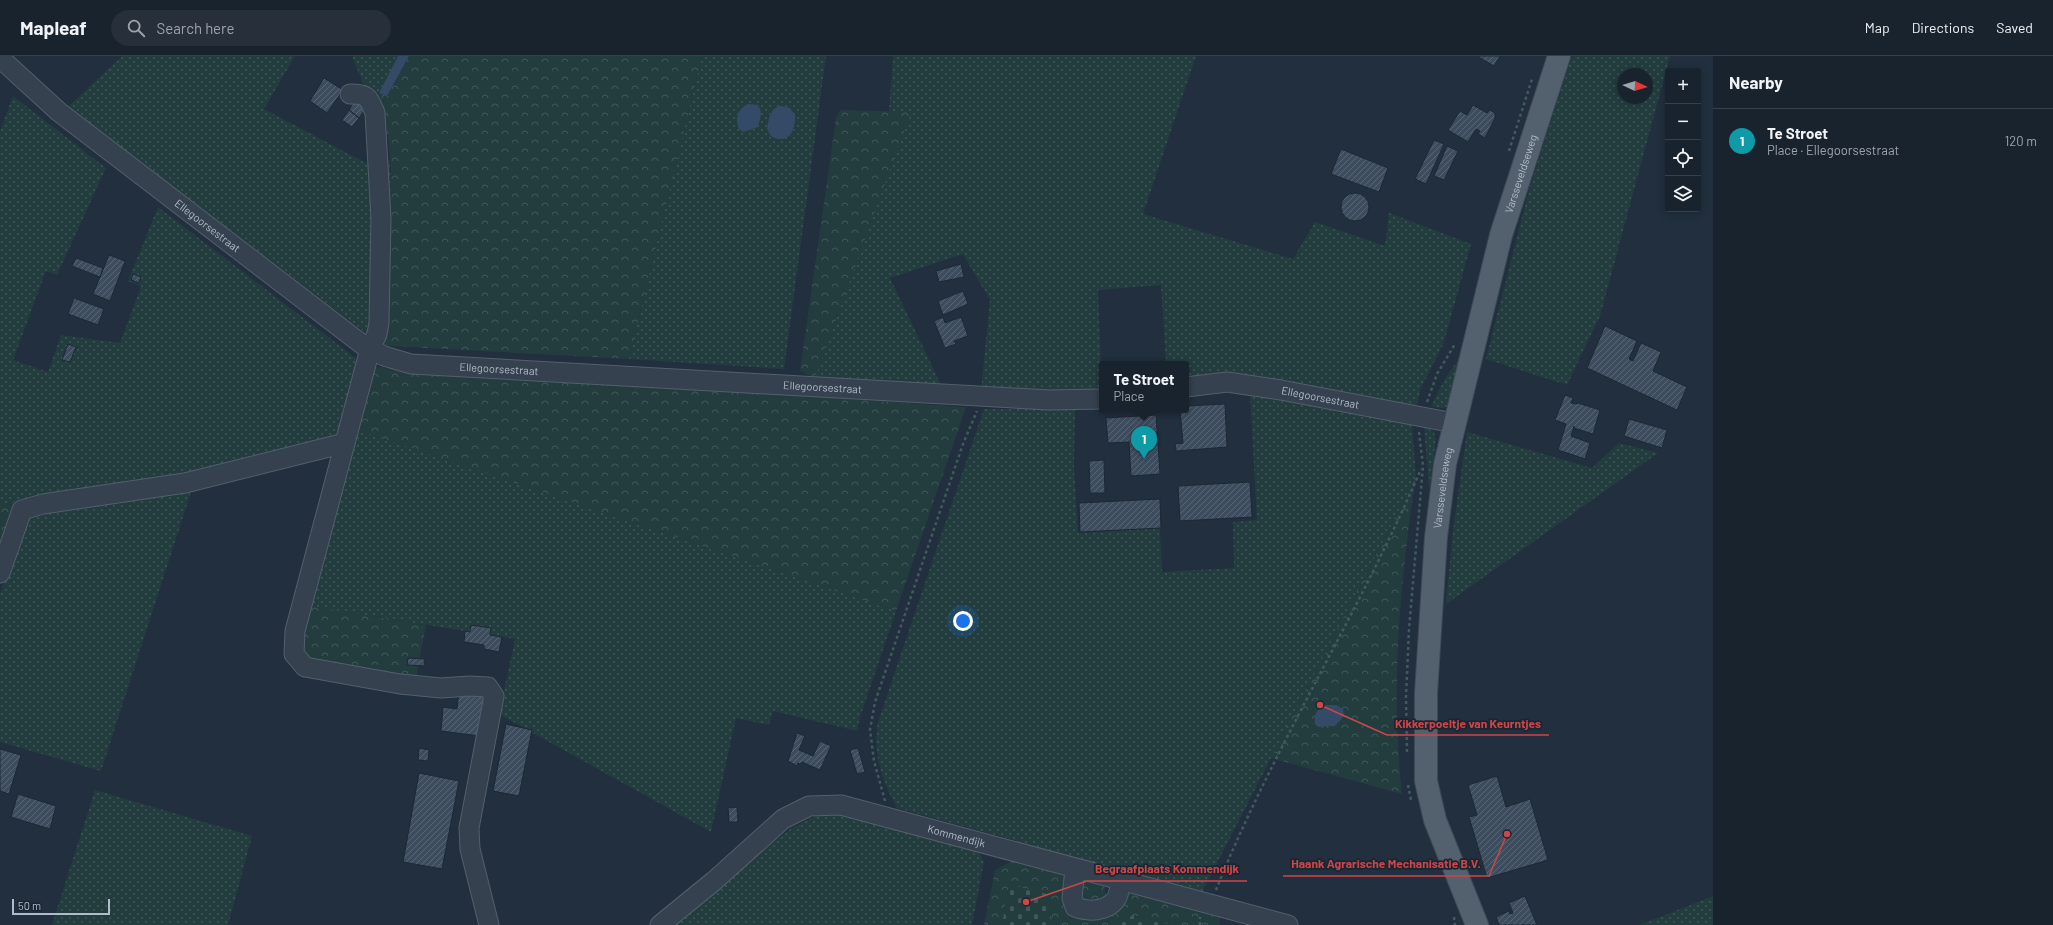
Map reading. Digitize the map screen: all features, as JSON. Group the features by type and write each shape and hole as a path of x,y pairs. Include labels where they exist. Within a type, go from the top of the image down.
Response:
{"main road":[{"name":"Varsseveldseweg","path":"1477,925 1435,820 1426,781 1426,692 1436,537 1445,464 1501,236 1558,56"}],"street":[{"name":"Ellegoorsestraat","path":"0,58 59,112 370,348 384,356 411,364 1049,400 1099,399"},
{"path":"350,94 361,94 369,98 375,113 381,219 377,334 370,348 295,631 294,654 305,667 393,682 441,688 470,686 488,687 494,696 469,828 470,849 489,925"},
{"name":"Ellegoorsestraat","path":"1189,387 1227,382 1454,423"},
{"path":"0,573 22,510 43,504 185,483 345,443"},
{"name":"Kommendijk","path":"660,925 714,881 783,819 809,806 841,804 1288,925"},
{"path":"1075,868 1072,898 1075,907 1084,910 1105,909 1116,899 1121,881"}],"path":[{"path":"890,817 874,761 870,730 875,702 963,444 984,396"},
{"path":"1210,905 1229,856 1304,703 1396,525 1423,466"}],"green space":[{"path":"122,56 295,56 264,109 366,163 390,160 391,201 388,346 370,336 68,107"},
{"path":"352,56 398,56 379,93 382,94 380,97 369,98"},
{"path":"409,56 702,56 629,359 388,346 391,168 388,137 380,97 382,94 387,96"},
{"path":"702,56 826,56 784,369 629,359","holes":["771,112 795,122 793,131 768,124"]},
{"path":"893,56 1196,56 1143,214 1293,259 1315,222 1385,246 1389,213 1471,244 1444,342 1421,388 1416,408 1189,380 1189,361 1166,361 1161,285 1098,290 1101,361 1099,361 1099,393 981,391 990,300 963,254 890,278 943,389 815,378 910,112 889,112"},
{"path":"1572,56 1670,56 1667,68 1665,68 1665,75 1600,316 1567,385 1486,359 1529,190"},
{"path":"13,96 106,168 57,275 46,271 13,360 48,372 61,335 120,343 141,286 128,281 158,207 357,359 337,436 189,475 0,504 0,131"},
{"path":"840,110 911,112 815,378 800,371 836,118"},
{"path":"1464,355 1449,406 1442,408 1431,407 1449,373"},
{"path":"375,367 966,407 896,611 358,430"},
{"path":"1250,393 1412,423 1416,477 1202,892 897,808 883,777 877,756 876,734 878,722 984,409 1075,409 1074,468 1078,533 1160,528 1162,572 1234,568 1233,522 1257,520"},
{"path":"1424,426 1434,432 1436,440 1429,489"},
{"path":"358,430 896,611 860,717 857,731 773,711 769,725 736,718 711,832 499,714 515,639 310,606"},
{"path":"1467,432 1592,468 1619,443 1658,453 1446,604 1453,530"},
{"path":"1416,477 1405,556 1398,636 1398,755 1402,794 1271,758"},
{"path":"191,492 101,771 0,742 0,594 26,516"},
{"path":"17,502 0,551 0,504"},
{"path":"310,606 426,625 416,679 312,665 300,650"},
{"path":"95,790 252,836 228,925 52,925"},
{"path":"829,814 848,816 886,824 979,852 984,862 972,925 672,925 754,856 792,828 815,816"},
{"path":"1012,861 1067,874 1077,914 1128,891 1220,916 1220,925 1171,925 1133,915 1119,925 1057,925 1053,922 1048,910 1009,884 1002,925 984,925 995,870"},
{"path":"1087,880 1104,885 1106,895 1102,901 1084,901 1081,897 1081,885"},
{"path":"1009,884 1047,894 1050,915 1057,925 1002,925"},
{"path":"1713,896 1713,925 1640,925"},
{"path":"1133,915 1171,925 1119,925"}],"water":[{"path":"398,56 409,56 387,96 379,93"},
{"path":"748,104 758,105 761,116 756,128 743,132 739,129 737,118 739,111"},
{"path":"781,106 790,108 795,115 795,121 790,135 786,138 777,139 771,136 767,129 769,117 772,111"},
{"path":"1326,705 1336,705 1343,709 1344,716 1335,726 1318,727 1315,724 1315,715 1320,708"}],"building":[{"path":"1477,56 1500,56 1494,66"},
{"path":"324,78 343,90 327,113 310,101"},
{"path":"357,97 368,105 359,118 349,110"},
{"path":"1473,105 1487,113 1490,110 1495,113 1495,118 1485,138 1478,134 1480,131 1476,129 1468,142 1448,130 1460,111 1467,115"},
{"path":"349,110 359,118 352,127 342,120"},
{"path":"1434,140 1444,144 1426,184 1415,179"},
{"path":"1447,146 1458,151 1444,180 1434,176"},
{"path":"1341,149 1388,168 1379,192 1331,174"},
{"path":"1355,193 1365,197 1369,207 1365,217 1355,221 1345,217 1341,207 1345,197"},
{"path":"109,255 125,261 110,301 93,294"},
{"path":"76,258 103,268 100,277 72,266"},
{"path":"961,264 964,277 939,282 936,271"},
{"path":"133,274 141,277 139,283 131,280"},
{"path":"963,291 968,304 943,315 938,301"},
{"path":"74,298 104,309 98,325 68,314"},
{"path":"943,317 945,323 961,317 968,336 954,341 956,344 945,348 934,321"},
{"path":"1605,326 1637,341 1629,359 1633,361 1641,343 1661,352 1653,371 1687,387 1677,410 1587,368"},
{"path":"68,344 76,347 70,362 62,360"},
{"path":"1565,395 1573,398 1571,403 1578,403 1600,410 1593,434 1574,428 1574,426 1571,436 1590,443 1585,459 1558,450 1566,424 1555,420"},
{"path":"1225,404 1227,447 1176,451 1175,444 1183,443 1180,413 1189,413 1189,406"},
{"path":"1156,415 1160,474 1131,476 1129,442 1108,443 1106,418"},
{"path":"1629,419 1667,430 1662,448 1624,436"},
{"path":"1104,460 1105,493 1090,493 1089,461"},
{"path":"1250,482 1252,517 1180,521 1178,486"},
{"path":"1160,499 1161,528 1080,532 1079,503"},
{"path":"471,625 491,628 490,635 502,637 499,652 484,649 484,645 464,642 465,631 470,632"},
{"path":"408,658 425,659 424,666 407,665"},
{"path":"459,690 485,694 480,736 441,731 443,707 457,709"},
{"path":"506,724 532,730 519,796 493,791"},
{"path":"797,733 805,736 799,750 813,756 820,741 831,746 820,770 802,762 801,764 798,763 797,766 788,761"},
{"path":"419,748 429,750 428,761 418,760"},
{"path":"858,748 865,772 857,774 850,750"},
{"path":"0,749 21,755 9,794 0,791"},
{"path":"419,773 459,781 442,869 403,862"},
{"path":"1497,776 1506,807 1530,799 1548,860 1487,878 1469,817 1477,815 1468,785"},
{"path":"18,794 56,806 50,829 11,817"},
{"path":"737,807 738,822 729,822 728,808"},
{"path":"1525,896 1537,925 1499,925 1496,917 1509,911 1510,914 1513,913 1509,903"}],"place":[{"name":"Te Stroet","path":"1144,459"},
{"name":"Kikkerpoeltje van Keurntjes","path":"1320,705"},
{"name":"Haank Agrarische Mechanisatie B.V.","path":"1507,834"},
{"name":"Begraafplaats Kommendijk","path":"1026,902"}]}
